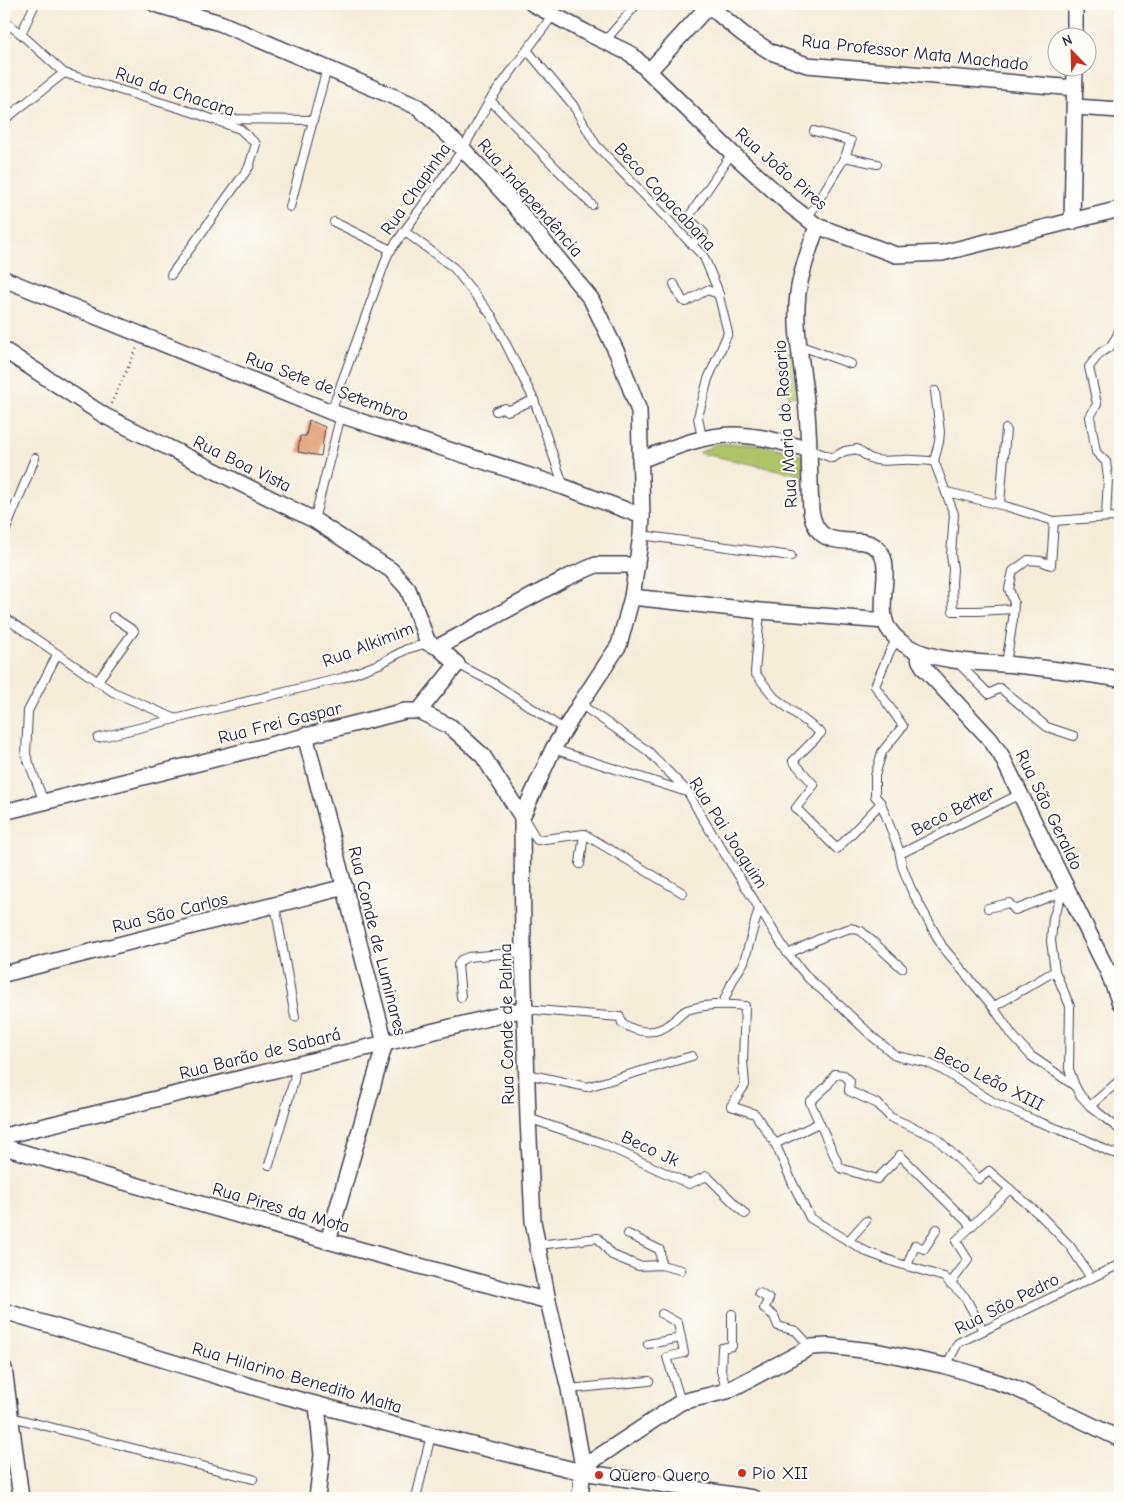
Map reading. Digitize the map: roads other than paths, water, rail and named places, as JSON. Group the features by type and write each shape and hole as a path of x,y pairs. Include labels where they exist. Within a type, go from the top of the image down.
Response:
{"street":[{"name":"Rua Independência","path":"155,4 220,23 418,107 463,149 509,199 591,299 618,355 639,411 642,516 632,597"},
{"name":"Rua João Pires","path":"533,4 548,9 604,42 631,54 732,153 812,223 896,255 942,253 1120,209"},
{"path":"1075,4 1075,28"},
{"path":"649,71 709,5"},
{"name":"Rua Professor Mata Machado","path":"709,5 743,34 771,52 807,65 1075,88"},
{"path":"1072,222 1075,78"},
{"path":"1075,107 1120,110"},
{"name":"Rua Maria do Rosario","path":"812,223 798,293 797,314 798,345 805,394 813,524 819,532 836,540 869,543 879,550 885,561 884,621"},
{"name":"Rua Sete de Setembro","path":"4,279 336,413 564,487 642,516"},
{"name":"Rua Boa Vista","path":"4,350 105,416 314,520 390,570 408,589 433,645"},
{"path":"640,460 702,439 732,435 764,438 808,449"},
{"name":"Rua Alkimim","path":"433,645 588,568 596,565 637,564"},
{"path":"632,597 760,611 884,621 897,638 917,651 955,660 1035,666 1120,678"},
{"name":"Rua Conde de Palma","path":"580,1498 582,1469 569,1389 548,1302 533,1221 523,952 522,817 553,749 618,645 632,597"},
{"path":"433,645 457,664 419,711 451,727 483,756 522,817"},
{"name":"Rua São Geraldo","path":"917,651 925,669 990,739 1001,755 1064,889 1115,970 1120,1003"},
{"name":"Rua Frei Gaspar","path":"4,812 405,710 419,711"},
{"name":"Rua Conde de Luminares","path":"305,735 385,1043 328,1241"},
{"name":"Rua São Carlos","path":"4,974 345,887"},
{"name":"Rua Barão de Sabará","path":"4,1136 525,1009"},
{"name":"Rua Pires da Mota","path":"4,1147 328,1241 548,1302"},
{"name":"Rua Hilarino Benedito Malta","path":"4,1311 317,1405 431,1435 582,1469 753,1498"},
{"path":"582,1469 681,1402 727,1391 811,1347 828,1346 880,1352 946,1366 1015,1388 1119,1436"},
{"path":"4,1368 9,1423 21,1498"},
{"path":"317,1405 322,1455 317,1498"}],"lane":[{"path":"21,34 35,4"},
{"path":"604,42 638,4"},
{"name":"Rua Chapinha","path":"314,520 336,413 388,254 463,149 490,100 527,50 548,9"},
{"name":"Rua da Chacara","path":"4,21 64,73 240,129 256,144 249,167 171,275"},
{"name":"Beco Copacabana","path":"527,50 573,106 596,145 704,257 719,294 728,333 708,378 698,417 702,439"},
{"path":"290,206 327,68"},
{"path":"4,120 64,73"},
{"path":"490,100 592,205"},
{"path":"212,119 312,120"},
{"path":"812,223 846,157 850,142 814,130"},
{"path":"692,244 704,233 688,218 732,153"},
{"path":"846,157 877,164"},
{"path":"334,222 391,250"},
{"path":"404,231 454,268 492,316 534,400 564,487"},
{"path":"674,284 682,300 686,302 707,290 719,294"},
{"path":"1106,517 1108,478 1106,462 1096,452 1090,417 1096,404 1089,367 1100,353 1110,347 1120,328"},
{"path":"798,345 851,364"},
{"path":"935,391 940,432 934,461 954,514 951,555 953,611 1014,609"},
{"path":"496,411 505,408 507,411 534,400"},
{"path":"1000,504 1006,429"},
{"path":"808,449 832,458 845,451 857,449 867,458 883,462 901,460 934,461"},
{"path":"4,534 35,458"},
{"path":"947,492 1000,504 1054,521 1106,517 1120,518"},
{"path":"1006,664 1014,609 1014,603 1008,589 1014,571 1028,560 1041,561 1051,566 1054,521"},
{"path":"641,535 792,556"},
{"path":"760,611 755,673 775,698 820,733 793,761 814,785 796,808 837,849 881,803"},
{"path":"4,617 113,692 174,718"},
{"path":"98,682 134,631 113,617"},
{"path":"897,638 875,686 903,726 882,752 875,776 875,796 881,803 911,889 942,946 1013,1036 1031,1056 1074,1086 1090,1106 1120,1130"},
{"name":"Rua Alkimim","path":"98,738 342,678 379,664 407,649 433,645"},
{"path":"44,802 26,755 28,711 58,655"},
{"path":"955,660 989,694 1000,688 1047,727 1074,736"},
{"path":"457,664 494,683 565,730"},
{"name":"Rua Pai Joaquim","path":"580,704 648,751 688,792 788,954 809,979"},
{"path":"553,749 688,792"},
{"name":"Beco Better","path":"900,854 1020,794"},
{"path":"522,817 538,840 584,834 683,892"},
{"path":"580,864 584,834"},
{"path":"988,908 1009,903 1015,910 1064,889"},
{"path":"1064,889 1053,918 1051,942 1055,970 1070,1006 1069,1069 1074,1086"},
{"path":"275,905 295,1017"},
{"path":"723,1003 733,980 744,962 759,908"},
{"path":"788,954 823,937 851,928 861,930 902,968"},
{"path":"461,997 458,965 461,960 468,957 523,952"},
{"path":"992,1007 1055,970"},
{"name":"Beco Leão XIII","path":"809,979 873,1038 896,1056 925,1062 941,1069 993,1102 1084,1139 1110,1152 1120,1154"},
{"path":"525,1009 620,1017 622,1024 646,1032 657,1031 670,1024 686,1010 723,1003 745,1006 743,1061 745,1085 731,1106 755,1114 775,1144 792,1184 810,1218 867,1252 944,1277 964,1297 983,1330"},
{"path":"527,1074 587,1087 692,1056"},
{"path":"269,1165 294,1080 296,1064"},
{"path":"971,1226 900,1155 877,1179 840,1168 810,1102 827,1086 835,1074 844,1075 850,1081 849,1091 878,1104 890,1117 935,1137 979,1180 989,1171 1041,1216 1070,1246 1091,1278"},
{"path":"1090,1106 1120,1080"},
{"name":"Beco Jk","path":"528,1118 600,1143 689,1184 707,1176 746,1214"},
{"path":"775,1144 819,1123"},
{"path":"950,1284 968,1260 956,1241 1010,1189"},
{"path":"848,1241 866,1221"},
{"path":"907,1266 915,1245 924,1249 938,1229"},
{"path":"628,1234 660,1250 661,1265"},
{"path":"538,1245 598,1238 612,1255 639,1266 661,1265 681,1270"},
{"name":"Rua São Pedro","path":"946,1366 958,1343 1120,1264"},
{"path":"759,1293 769,1299 764,1308 774,1316 778,1326 796,1331 811,1347"},
{"path":"662,1314 678,1323 684,1353 667,1357 681,1402"},
{"path":"727,1391 721,1370 722,1348 732,1346 732,1314"},
{"path":"648,1344 680,1338"},
{"path":"569,1389 649,1381"},
{"path":"9,1423 254,1479"},
{"path":"416,1498 431,1435"}],"place":[{"name":"Pio XII","path":"742,1473"},
{"name":"Quero Quero","path":"599,1475"}]}
